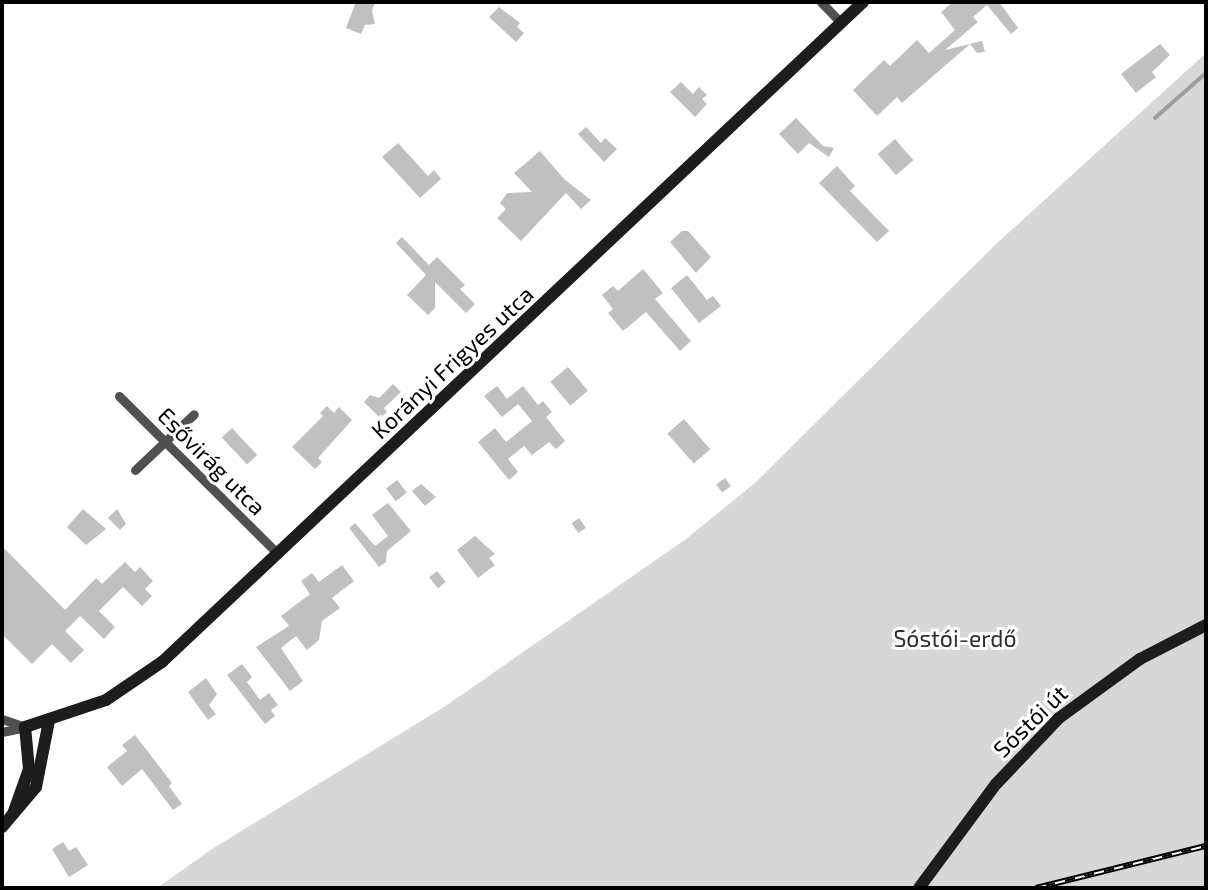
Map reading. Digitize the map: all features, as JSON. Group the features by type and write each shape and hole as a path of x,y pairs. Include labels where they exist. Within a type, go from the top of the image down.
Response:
{"street":[{"path":"821,2 841,23"},
{"name":"Korányi Frigyes utca","path":"24,727 49,721 128,687 162,662 863,2"},
{"name":"Esővirág utca","path":"119,396 278,554"},
{"path":"135,470 194,414"},
{"name":"Sóstói út","path":"919,888 996,784 1059,718 1140,659 1206,625"},
{"path":"2,719 24,727"},
{"path":"2,827 37,786 49,721"},
{"path":"13,814 29,769 24,727"},
{"path":"2,732 24,727"}],"green space":[{"name":"Sóstói-erdő","path":"1206,53 1206,888 157,888 212,849 444,707 686,539 755,483 995,245"}],"building":[{"path":"356,2 375,2 372,11 375,24 365,25 361,34 346,28"},
{"path":"953,2 999,2 1018,28 1011,34 987,5 973,17 978,22 945,50 982,41 985,52 977,53 970,44 902,103 897,97 877,116 853,90 884,60 890,66 917,40 929,53 955,30 941,12"},
{"path":"499,7 520,23 517,27 524,33 516,42 489,17"},
{"path":"1160,44 1170,55 1152,72 1156,77 1136,93 1121,74"},
{"path":"681,82 693,94 699,87 707,95 702,99 707,104 695,117 670,92"},
{"path":"796,118 823,146 834,148 829,157 809,143 798,154 779,134"},
{"path":"586,127 601,143 605,138 617,149 604,162 578,134"},
{"path":"895,139 913,160 896,175 878,154"},
{"path":"398,143 428,176 434,170 441,179 420,198 382,157"},
{"path":"540,151 564,179 591,200 581,209 566,193 521,241 497,218 506,209 500,203 507,193 532,192 514,173"},
{"path":"837,166 855,186 850,191 889,231 877,242 819,183"},
{"path":"682,231 688,231 711,257 696,273 670,242"},
{"path":"402,237 429,265 437,257 465,285 460,289 475,304 466,313 435,282 435,308 428,315 407,295 426,275 396,243"},
{"path":"643,269 663,293 655,299 691,341 680,351 646,312 623,331 608,313 613,309 602,295 613,286 618,291"},
{"path":"687,275 707,300 713,296 721,306 699,323 671,288"},
{"path":"568,367 588,391 570,406 550,382"},
{"path":"393,384 401,392 384,408 387,412 380,418 364,402 370,395 379,398"},
{"path":"497,386 507,399 523,386 538,405 543,401 552,412 546,417 565,441 556,449 549,442 532,455 524,446 508,459 518,472 509,480 478,442 495,428 506,442 532,421 518,404 502,417 484,396"},
{"path":"327,406 334,413 339,407 352,420 318,458 322,462 315,469 292,447 323,416 320,413"},
{"path":"684,419 710,449 694,464 667,433"},
{"path":"232,428 257,455 247,465 222,438"},
{"path":"725,478 731,486 722,493 716,485"},
{"path":"397,480 407,493 396,501 386,489"},
{"path":"421,484 436,497 425,506 412,491"},
{"path":"388,503 411,531 387,551 386,562 379,567 349,528 355,523 375,546 388,536 372,515"},
{"path":"83,509 106,529 86,545 67,527"},
{"path":"117,509 126,524 120,530 108,518"},
{"path":"579,518 586,528 579,533 572,523"},
{"path":"475,536 495,554 489,558 495,565 478,578 457,550"},
{"path":"2,546 65,610 96,578 102,584 125,562 135,572 140,567 153,581 145,589 152,596 142,606 123,587 99,611 115,627 104,639 80,616 65,631 84,650 71,663 52,644 32,664 2,634"},
{"path":"342,565 354,581 332,598 340,608 322,621 319,640 307,650 296,636 281,648 303,681 290,691 256,647 289,626 281,616 310,594 301,581 312,573 319,582"},
{"path":"437,571 446,582 438,588 429,577"},
{"path":"242,664 252,677 247,682 260,700 269,693 278,705 271,710 275,716 265,724 227,675"},
{"path":"206,678 217,694 209,705 216,714 208,720 188,692"},
{"path":"135,735 172,783 169,786 182,804 173,810 142,769 122,786 107,767 127,751 122,745"},
{"path":"63,842 69,851 76,847 88,865 69,877 52,849"}],"waterway":[{"path":"1155,118 1206,73"}],"railway":[{"path":"1036,888 1206,846"}]}
